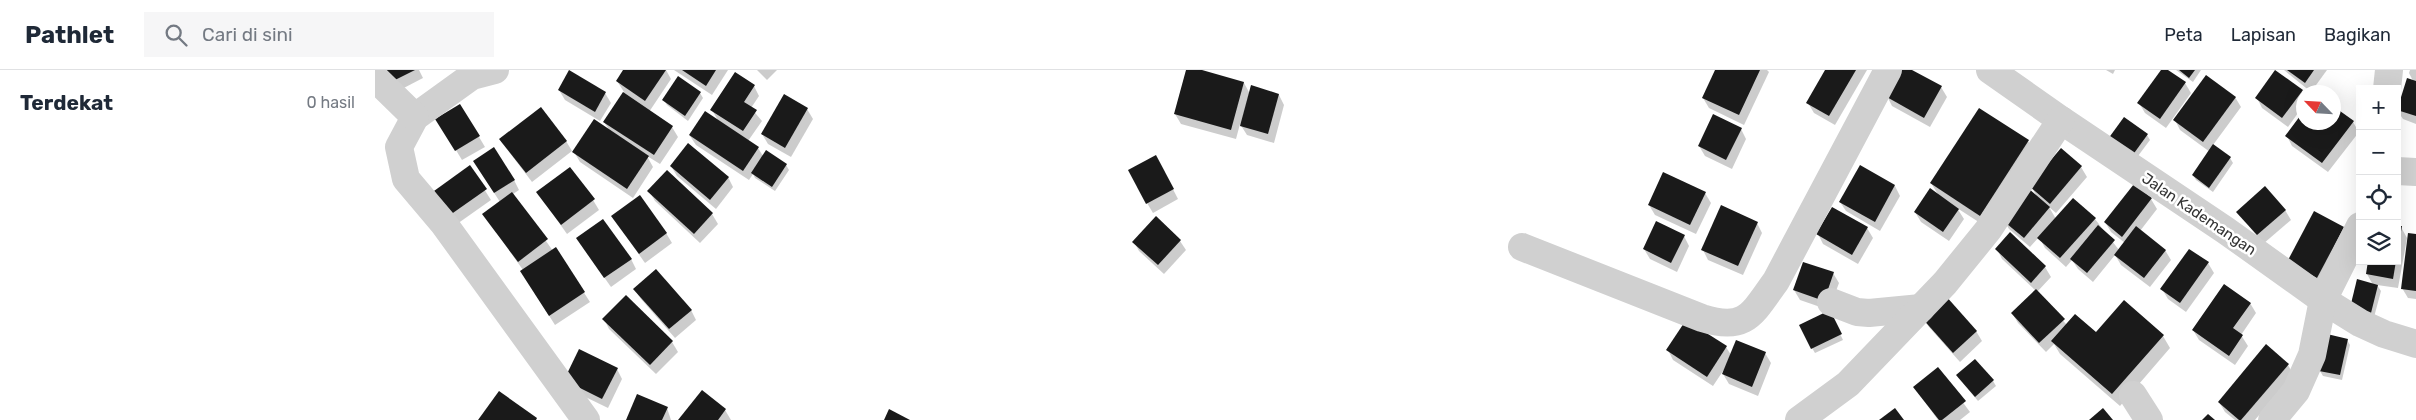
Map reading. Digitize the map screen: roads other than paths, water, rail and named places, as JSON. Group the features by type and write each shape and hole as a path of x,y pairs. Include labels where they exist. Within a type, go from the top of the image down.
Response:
{"street":[{"path":"495,70 472,76 415,117 399,147 406,179 444,224 586,420"},
{"path":"1523,247 1702,318 1721,324 1735,324 1746,318 1755,309 1776,281 1888,70"},
{"name":"Jalan Kademangan","path":"1990,70 2225,230 2323,300 2360,323 2384,334 2416,344"},
{"path":"2387,85 2389,70"},
{"path":"375,78 415,117"},
{"path":"1799,420 1848,384 1945,283 1988,230 2061,120"},
{"path":"2401,171 2416,172"},
{"path":"2273,420 2296,391 2311,355 2323,300 2356,234"},
{"path":"1831,302 1857,312 1869,313 1921,308"},
{"path":"2133,395 2149,420"}]}
